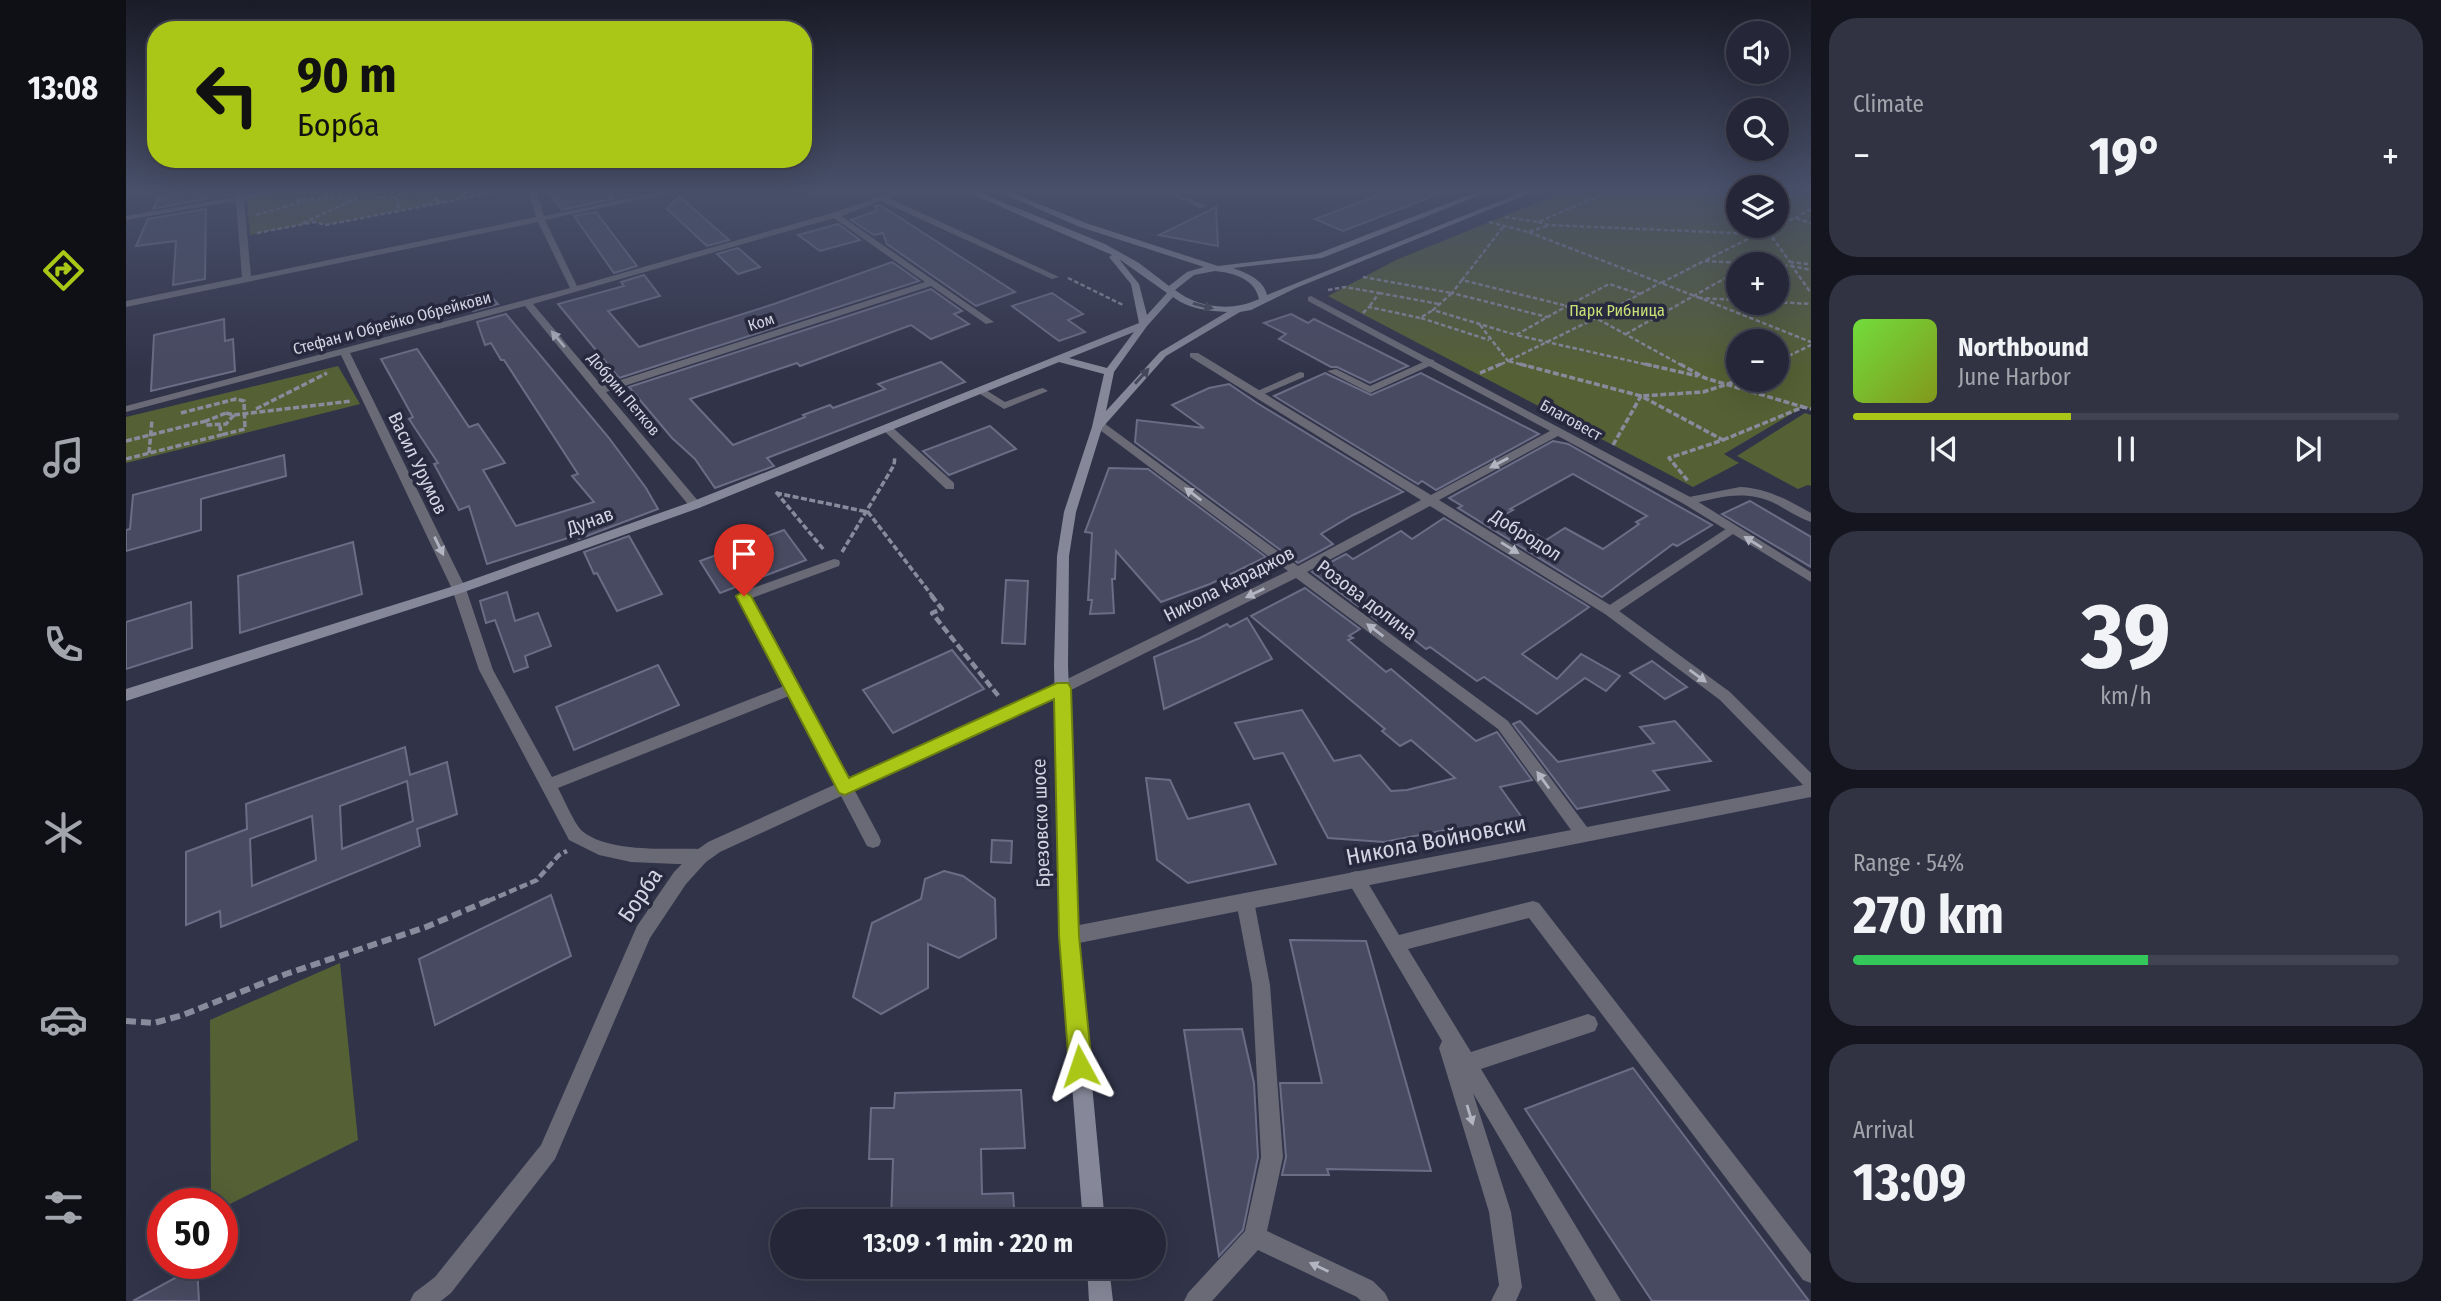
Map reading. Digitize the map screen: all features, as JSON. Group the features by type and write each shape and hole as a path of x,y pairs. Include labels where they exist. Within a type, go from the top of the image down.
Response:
{"main road":[{"path":"1107,251 1129,273 1135,284 1144,324"},
{"path":"1110,251 1136,265 1171,291 1207,308 1237,310"},
{"path":"1166,251 1255,281 1261,288 1263,299"},
{"path":"1218,267 1319,256 1333,251"},
{"name":"Брезовско шосе","path":"1098,426 1163,354 1237,310 1256,305 1263,299 1383,251"},
{"name":"Брезовско шосе","path":"1093,1209 1069,936 1062,688 1063,556 1070,512 1098,426 1109,372 1180,279 1218,267"},
{"name":"Дунав","path":"126,695 459,589 695,505 1144,324"},
{"path":"1059,359 1109,372"},
{"path":"1099,1279 1101,1301"}],"street":[{"path":"244,251 247,279"},
{"path":"126,304 388,251"},
{"path":"556,251 575,290"},
{"name":"Стефан и Обрейко Обрейкови","path":"126,409 347,357 711,251"},
{"path":"885,251 989,322"},
{"path":"997,251 1055,277"},
{"name":"Ком","path":"601,390 931,283"},
{"name":"Благовест","path":"1311,299 1688,501 1811,578"},
{"name":"Добрин Петков","path":"527,303 695,505"},
{"name":"Добродол","path":"1194,355 1610,611 1725,696 1811,783"},
{"name":"Васил Урумов","path":"347,357 459,589 486,670 575,835 587,842"},
{"path":"1332,370 1370,390 1430,362"},
{"path":"1258,393 1300,375"},
{"path":"981,390 1004,406 1044,391"},
{"name":"Розова долина","path":"1098,426 1503,725 1584,835"},
{"path":"887,428 950,486"},
{"name":"Никола Караджов","path":"1062,688 1297,572 1559,431"},
{"path":"1688,501 1731,489 1764,492 1811,518"},
{"path":"1610,611 1732,528"},
{"path":"834,563 744,596 873,841"},
{"name":"Борба","path":"422,1301 443,1285 548,1152 643,932 680,878 699,858 714,847 1062,688"},
{"path":"548,785 793,689"},
{"name":"Никола Войновски","path":"1069,936 1811,790"},
{"path":"587,842 599,848 631,854 699,858"},
{"path":"1356,879 1609,1301"},
{"path":"1196,1301 1255,1237 1272,1157 1261,985 1245,901"},
{"path":"1396,944 1532,909 1811,1272"},
{"path":"1465,1063 1588,1024"},
{"path":"1443,1026 1500,1212 1511,1287 1503,1301"},
{"path":"1255,1237 1365,1289 1377,1301"}],"path":[{"path":"1420,318 1452,293 1485,251"},
{"path":"1577,251 1811,343"},
{"path":"1464,380 1595,318 1725,251"},
{"path":"1782,251 1811,293"},
{"path":"1704,261 1726,262"},
{"path":"1791,264 1810,266"},
{"path":"1055,277 1061,274 1131,309"},
{"path":"1363,277 1452,293 1548,317"},
{"path":"1625,334 1726,278"},
{"path":"1462,280 1567,306 1595,318 1705,378"},
{"path":"1516,335 1609,285 1640,294"},
{"path":"1320,291 1345,287 1439,304"},
{"path":"1350,319 1363,314 1379,293"},
{"path":"1700,298 1726,299"},
{"path":"1789,303 1811,304"},
{"path":"1369,307 1420,318 1491,340"},
{"path":"1433,310 1516,335 1705,378 1726,385"},
{"path":"1480,324 1508,361 1641,396 1723,440"},
{"path":"1789,355 1811,343"},
{"path":"253,411 347,357"},
{"path":"1641,396 1703,392 1726,386"},
{"path":"1749,392 1811,409"},
{"path":"1597,452 1614,444 1641,396"},
{"path":"126,459 246,429 244,401 236,399 174,414"},
{"path":"126,441 206,421 221,413 234,415 367,399"},
{"path":"1703,497 1668,458 1723,440 1803,407"},
{"path":"206,421 208,426 220,426 229,422 234,415"},
{"path":"149,453 150,420 162,417"},
{"path":"220,426 221,435"},
{"path":"763,478 834,563 868,512 894,465 897,438"},
{"path":"776,493 868,512 942,609 932,613 1011,712"},
{"path":"126,1021 154,1023 183,1015 286,974 426,927 537,880 559,855 587,842"}],"green space":[{"name":"Парк Рибница","path":"1419,251 1811,251 1811,409 1803,407 1724,454 1739,463 1693,487 1328,296"},
{"path":"338,366 360,404 126,463 126,417"},
{"path":"1805,413 1811,415 1811,486 1798,489 1737,456"},
{"path":"340,963 358,1140 238,1200 238,1188 211,1188 210,1020"}],"building":[{"path":"175,251 205,251 205,279 173,285"},
{"path":"598,251 625,251 637,266 614,273"},
{"path":"741,251 760,267 738,274 717,254"},
{"path":"897,251 951,251 1015,292 976,306"},
{"path":"892,262 919,281 619,378 558,304 624,286 621,282 644,275 660,296 608,311 639,347 774,304"},
{"path":"931,289 962,311 954,314 969,324 931,339 911,325 800,366 797,363 690,399 733,445 830,405 833,408 885,389 878,384 941,362 965,382 767,458 774,466 715,488 695,459 672,438 629,387"},
{"path":"487,292 498,304 473,311 468,296"},
{"path":"1052,293 1083,314 1068,320 1085,332 1059,341 1012,306"},
{"path":"506,314 609,438 658,509 579,539 577,535 487,564 469,506 459,510 434,464 438,463 409,419 413,417 381,359 417,349 469,427 478,424 505,463 483,470 516,526 594,502 572,476 578,474 504,360 501,360 491,343 485,345 477,322"},
{"path":"1291,314 1308,323 1314,319 1408,366 1370,383 1337,367 1331,367 1279,339 1286,334 1264,323"},
{"path":"224,319 225,341 233,339 235,371 151,391 154,335"},
{"path":"1325,373 1371,395 1421,373 1539,434 1436,490 1422,481 1418,484 1274,396"},
{"path":"1229,384 1403,492 1353,515 1321,534 1333,544 1298,563 1135,442 1137,420 1204,428 1172,405 1209,388"},
{"path":"990,426 1016,449 949,475 923,451"},
{"path":"1553,441 1568,444 1712,525 1677,546 1673,544 1602,597 1458,508 1462,506 1449,498","holes":["1573,474 1647,516 1603,549 1565,528 1546,540 1504,515"]},
{"path":"284,455 286,476 201,499 201,530 126,551 126,530 130,529 133,495"},
{"path":"1109,468 1148,469 1266,557 1210,584 1161,602 1116,551 1115,579 1112,579 1114,613 1090,614 1092,600 1088,600 1092,533 1085,532"},
{"path":"1750,501 1811,537 1811,567 1722,514"},
{"path":"1444,518 1589,607 1522,654 1557,679 1581,654 1620,676 1606,691 1585,678 1537,714 1484,677 1477,681 1430,647 1426,649 1384,616 1377,620 1312,572 1346,554 1353,559 1401,531 1412,539"},
{"path":"784,530 806,560 720,593 700,561"},
{"path":"629,536 662,594 617,611 584,552"},
{"path":"353,542 362,594 240,633 238,576"},
{"path":"1006,580 1028,581 1025,644 1002,643"},
{"path":"1305,588 1360,629 1349,636 1353,638 1348,640 1386,672 1391,669 1476,741 1497,732 1532,780 1500,787 1523,819 1384,842 1328,838 1283,753 1254,759 1235,723 1302,710 1334,761 1360,755 1391,791 1407,790 1455,778 1411,740 1400,746 1382,731 1385,729 1251,616"},
{"path":"507,592 515,621 538,613 551,646 525,656 528,667 514,672 495,620 486,623 480,601"},
{"path":"191,602 192,648 126,669 126,622"},
{"path":"1247,618 1272,659 1164,709 1154,657 1227,624 1230,627"},
{"path":"952,650 984,689 893,733 863,690"},
{"path":"1652,661 1687,687 1665,699 1630,673"},
{"path":"658,665 679,705 574,750 556,707"},
{"path":"1520,721 1558,762 1654,743 1640,727 1675,721 1711,761 1653,771 1669,790 1577,809 1513,724"},
{"path":"405,747 410,775 447,762 457,814 417,829 420,846 221,927 220,911 186,925 186,852 247,829 246,804","holes":["407,781 413,821 342,849 340,806","312,816 316,860 252,886 250,839"]},
{"path":"1146,778 1170,780 1188,819 1249,804 1276,864 1188,883 1157,860"},
{"path":"992,840 1012,841 1011,863 991,862"},
{"path":"944,871 963,876 995,899 996,938 959,958 928,944 928,988 881,1014 853,997 872,923 921,899 925,879"},
{"path":"551,895 571,956 435,1025 419,959"},
{"path":"1290,940 1366,941 1431,1171 1327,1169 1329,1175 1282,1175 1286,1157 1280,1083 1322,1083"},
{"path":"1242,1029 1254,1083 1258,1157 1243,1230 1219,1256 1184,1030"},
{"path":"1633,1068 1809,1301 1652,1301 1525,1109"},
{"path":"1021,1090 1025,1148 981,1149 982,1194 1013,1193 1014,1209 891,1209 893,1159 869,1159 871,1108 894,1108 895,1093"},
{"path":"173,1279 198,1279 199,1301 133,1301"}],"route":[{"path":"744,596 845,788 1062,688 1069,936 1080,1066"}]}
